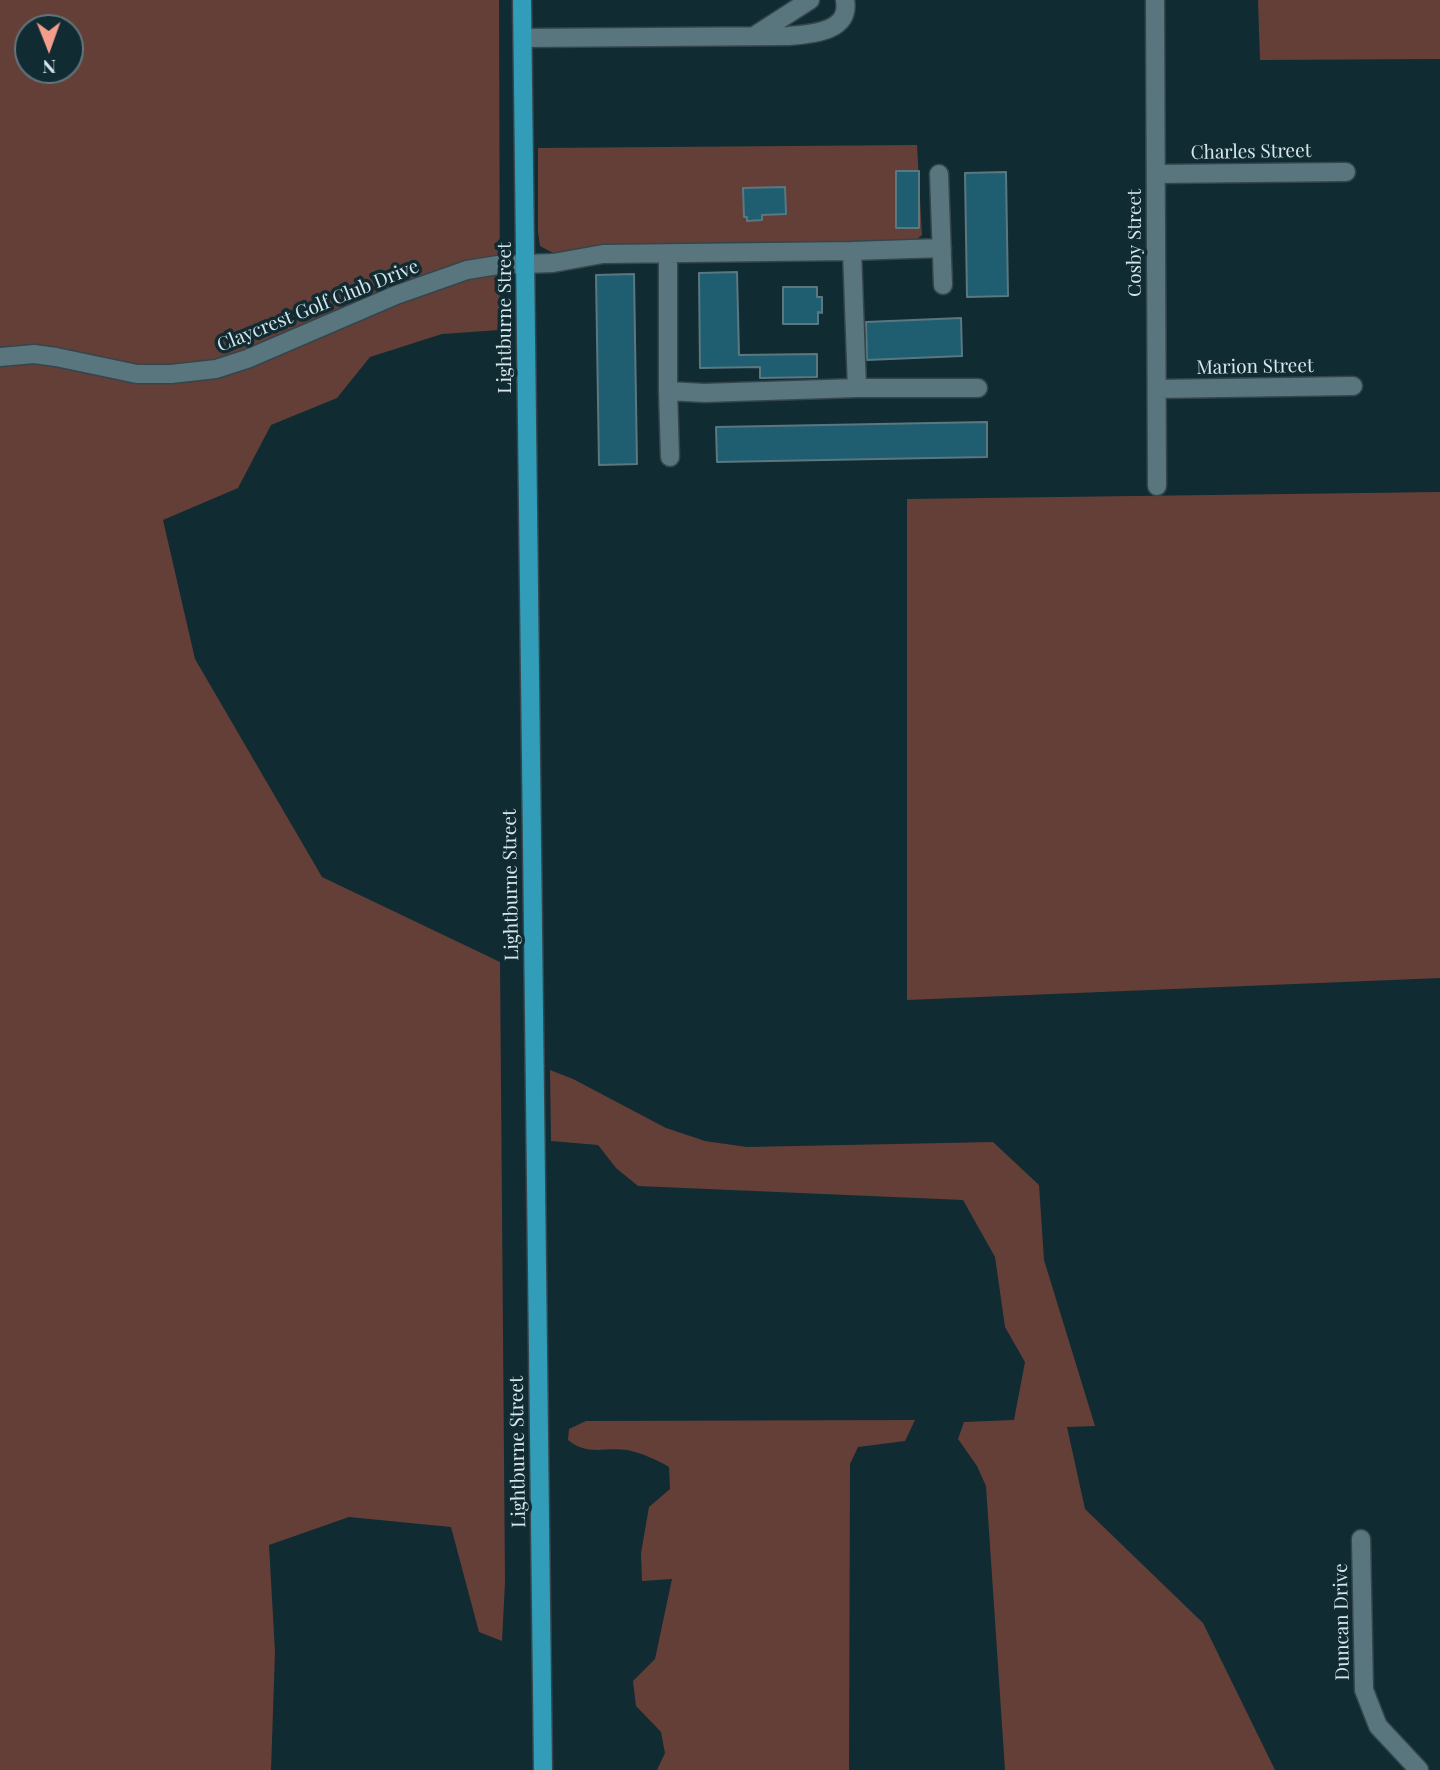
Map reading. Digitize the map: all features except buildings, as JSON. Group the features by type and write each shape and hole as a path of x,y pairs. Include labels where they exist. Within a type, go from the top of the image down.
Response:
{"main road":[{"name":"Lightburne Street","path":"522,0 543,1770"}],"street":[{"path":"754,36 810,0"},
{"path":"523,38 788,36 819,33 837,25 844,16 845,0"},
{"name":"Cosby Street","path":"1155,0 1157,486"},
{"name":"Charles Street","path":"1156,174 1346,172"},
{"path":"939,174 943,285"},
{"name":"Claycrest Golf Club Drive","path":"0,357 34,354 137,374 171,374 216,369 247,359 396,295 467,270 553,262 603,254 942,248"},
{"path":"852,251 857,388"},
{"path":"668,253 670,457"},
{"name":"Marion Street","path":"1157,389 1353,386"},
{"path":"668,391 978,387"},
{"name":"Duncan Drive","path":"1361,1539 1364,1690 1378,1726 1419,1770"}],"shaded area":[{"path":"0,0 499,0 500,330 442,334 370,357 337,398 271,425 238,488 163,520 195,659 322,877 500,962 505,1582 502,1641 479,1632 451,1527 349,1517 269,1545 275,1652 271,1770 0,1770"},
{"path":"1258,0 1440,0 1440,59 1260,60"},
{"path":"917,145 922,235 913,242 602,245 553,253 540,246 538,148"},
{"path":"1440,492 1440,978 907,1000 907,499"},
{"path":"550,1070 573,1079 666,1128 705,1141 747,1147 993,1142 1039,1185 1044,1260 1095,1426 1067,1427 1085,1509 1203,1623 1275,1770 1005,1770 986,1486 977,1466 958,1439 964,1422 1014,1420 1025,1362 1005,1327 995,1257 963,1200 638,1186 616,1168 598,1145 551,1141"},
{"path":"915,1420 905,1441 858,1447 850,1464 849,1770 657,1770 665,1753 661,1732 636,1706 633,1681 655,1659 672,1579 642,1581 641,1553 649,1507 670,1489 669,1467 627,1450 582,1448 568,1440 569,1429 586,1421"}]}
